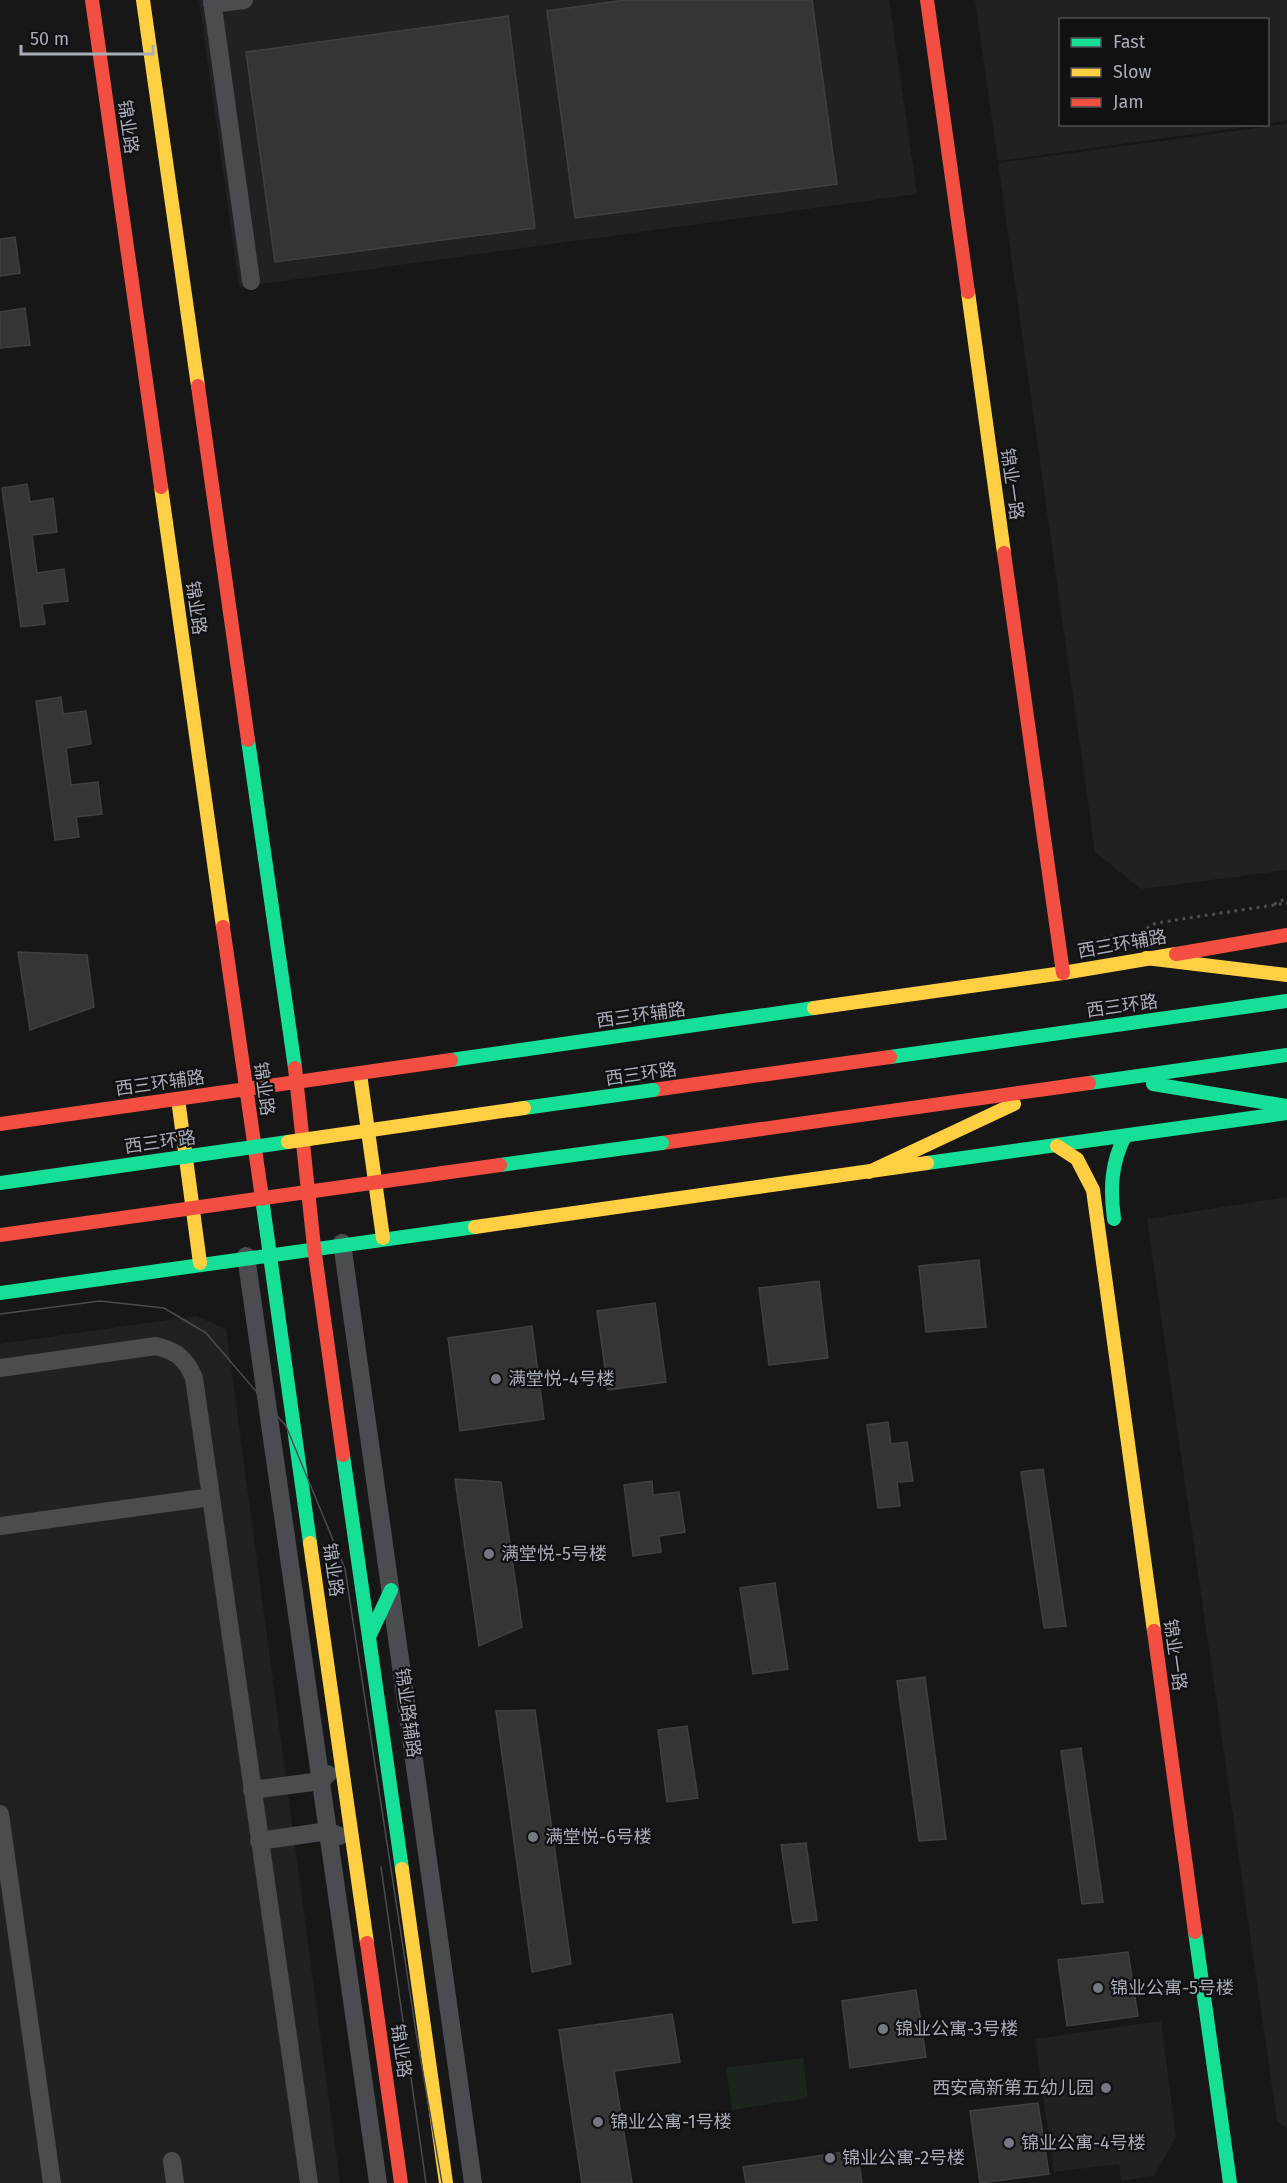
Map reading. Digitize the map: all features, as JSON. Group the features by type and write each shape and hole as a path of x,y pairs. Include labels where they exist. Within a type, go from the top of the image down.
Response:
{"main road":[{"name":"锦业路","path":"92,0 401,2183"},
{"name":"锦业路","path":"143,0 297,1083 314,1247 446,2183"},
{"name":"锦业一路","path":"927,0 1063,973"},
{"name":"西三环辅路","path":"0,1124 1063,973 1287,935"},
{"path":"1075,943 1079,970"},
{"path":"1146,958 1287,975"},
{"name":"西三环路","path":"0,1183 1287,1001"},
{"path":"0,1235 1287,1055"},
{"path":"360,1074 383,1238"},
{"path":"1122,1079 1287,1106"},
{"path":"869,1172 1046,1090"},
{"path":"178,1099 201,1263"},
{"path":"0,1293 246,1256 1287,1113"},
{"path":"1116,1235 1109,1188 1114,1154 1125,1136"},
{"name":"锦业一路","path":"1057,1146 1077,1159 1093,1190 1230,2183"},
{"path":"369,1637 391,1590"}],"street":[{"path":"244,0 212,2 251,281"},
{"name":"锦业路辅路","path":"342,1243 473,2183"},
{"path":"246,1256 378,2183"},
{"path":"0,1368 156,1346 171,1349 187,1361 194,1378 259,1840 303,2182"},
{"path":"0,1526 211,1497"},
{"path":"252,1790 321,1781 342,1760"},
{"path":"0,1814 3,1852 52,2183"},
{"path":"259,1840 328,1831 353,1842"},
{"path":"172,2161 175,2183"}],"path":[{"path":"1269,905 1287,898"},
{"path":"1075,943 1138,933 1156,923 1287,903"}],"shaded area":[{"path":"199,0 889,0 917,194 239,287"},
{"path":"975,0 1287,0 1287,121 1269,123 1269,18 1059,18 1059,126 1252,126 998,161"},
{"path":"1287,124 1287,870 1141,889 1095,852 998,163"},
{"path":"1287,1197 1287,2129 1277,2121 1147,1219"},
{"path":"196,1316 226,1329 340,2183 0,2183 0,1344"},
{"name":"西安高新第五幼儿园","path":"1161,2021 1176,2137 1154,2176 1121,2181 1119,2164 1054,2172 1035,2039"},
{"path":"803,2058 808,2098 732,2110 726,2068"}],"building":[{"path":"625,0 812,0 837,184 575,218 547,11"},
{"path":"508,16 535,228 275,262 246,52"},
{"path":"15,237 20,273 0,276 0,239"},
{"path":"25,308 30,345 0,348 0,312"},
{"path":"27,484 30,502 53,498 57,532 32,535 37,573 64,569 68,601 42,604 45,624 21,627 2,488"},
{"path":"61,697 63,714 86,711 91,744 66,748 71,785 98,782 102,814 76,817 79,837 55,840 36,701"},
{"path":"18,952 87,955 94,1007 30,1030"},
{"path":"979,1260 986,1327 926,1332 919,1266"},
{"path":"819,1281 828,1358 769,1365 759,1288"},
{"path":"655,1303 666,1382 608,1390 597,1311"},
{"name":"满堂悦-4号楼","path":"532,1326 544,1419 460,1431 448,1338"},
{"path":"888,1422 891,1444 907,1442 913,1481 897,1482 900,1506 878,1508 867,1425"},
{"path":"1043,1469 1066,1626 1044,1628 1021,1472"},
{"name":"满堂悦-5号楼","path":"455,1479 501,1482 522,1627 479,1646"},
{"path":"652,1481 653,1495 679,1492 685,1532 659,1536 661,1552 633,1556 624,1485"},
{"path":"775,1583 788,1669 753,1674 740,1588"},
{"path":"925,1677 946,1839 919,1841 897,1681"},
{"name":"满堂悦-6号楼","path":"535,1710 571,1964 532,1972 496,1711"},
{"path":"687,1726 698,1798 667,1802 658,1730"},
{"path":"1081,1748 1103,1902 1082,1904 1061,1751"},
{"path":"806,1843 817,1920 793,1923 781,1845"},
{"name":"锦业公寓-5号楼","path":"1128,1952 1138,2016 1067,2026 1058,1960"},
{"name":"锦业公寓-3号楼","path":"916,1990 926,2057 850,2068 842,2001"},
{"name":"锦业公寓-1号楼","path":"672,2014 680,2062 614,2071 632,2183 582,2183 559,2030"},
{"name":"锦业公寓-4号楼","path":"1038,2103 1049,2174 980,2183 970,2111"},
{"name":"锦业公寓-2号楼","path":"857,2150 862,2183 746,2183 743,2167"}],"tram line":[{"path":"0,1314 100,1301 164,1308 206,1333 286,1426 345,1569 416,2032 442,2183"},
{"path":"381,1867 426,2183"}],"traffic: fast":[{"path":"248,740 295,1068"},
{"path":"890,1057 1287,1001"},
{"path":"451,1060 814,1008"},
{"path":"1089,1083 1287,1055"},
{"path":"1153,1084 1287,1106"},
{"path":"524,1108 653,1090"},
{"path":"927,1163 1287,1113"},
{"path":"1114,1219 1112,1197 1114,1166 1125,1136"},
{"path":"0,1183 288,1142"},
{"path":"500,1165 662,1143"},
{"path":"261,1191 310,1543"},
{"path":"0,1293 475,1227"},
{"path":"343,1455 402,1869"},
{"path":"369,1637 391,1590"},
{"path":"1195,1932 1230,2183"}],"traffic: slow":[{"path":"143,0 198,386"},
{"path":"968,292 1004,553"},
{"path":"161,487 223,927"},
{"path":"814,1008 1063,973 1176,954"},
{"path":"1146,958 1287,975"},
{"path":"360,1074 383,1238"},
{"path":"178,1099 200,1263"},
{"path":"869,1172 1014,1104"},
{"path":"288,1142 524,1108"},
{"path":"1057,1146 1077,1159 1093,1190 1154,1631"},
{"path":"475,1227 927,1163"},
{"path":"310,1543 367,1943"},
{"path":"402,1869 446,2183"}],"traffic: jam":[{"path":"92,0 161,487"},
{"path":"927,0 968,292"},
{"path":"198,386 248,740"},
{"path":"1004,553 1063,973"},
{"path":"223,927 261,1191"},
{"path":"1176,954 1287,935"},
{"path":"653,1090 890,1057"},
{"path":"0,1124 451,1060"},
{"path":"295,1068 314,1247 343,1455"},
{"path":"662,1143 1089,1083"},
{"path":"0,1235 500,1165"},
{"path":"1154,1631 1195,1932"},
{"path":"367,1943 401,2183"}],"place":[{"name":"满堂悦-4号楼","path":"496,1379"},
{"name":"满堂悦-5号楼","path":"489,1554"},
{"name":"满堂悦-6号楼","path":"533,1837"},
{"name":"锦业公寓-5号楼","path":"1098,1988"},
{"name":"锦业公寓-3号楼","path":"883,2029"},
{"name":"西安高新第五幼儿园","path":"1106,2088"},
{"name":"锦业公寓-1号楼","path":"598,2122"},
{"name":"锦业公寓-4号楼","path":"1009,2143"},
{"name":"锦业公寓-2号楼","path":"830,2158"}]}
